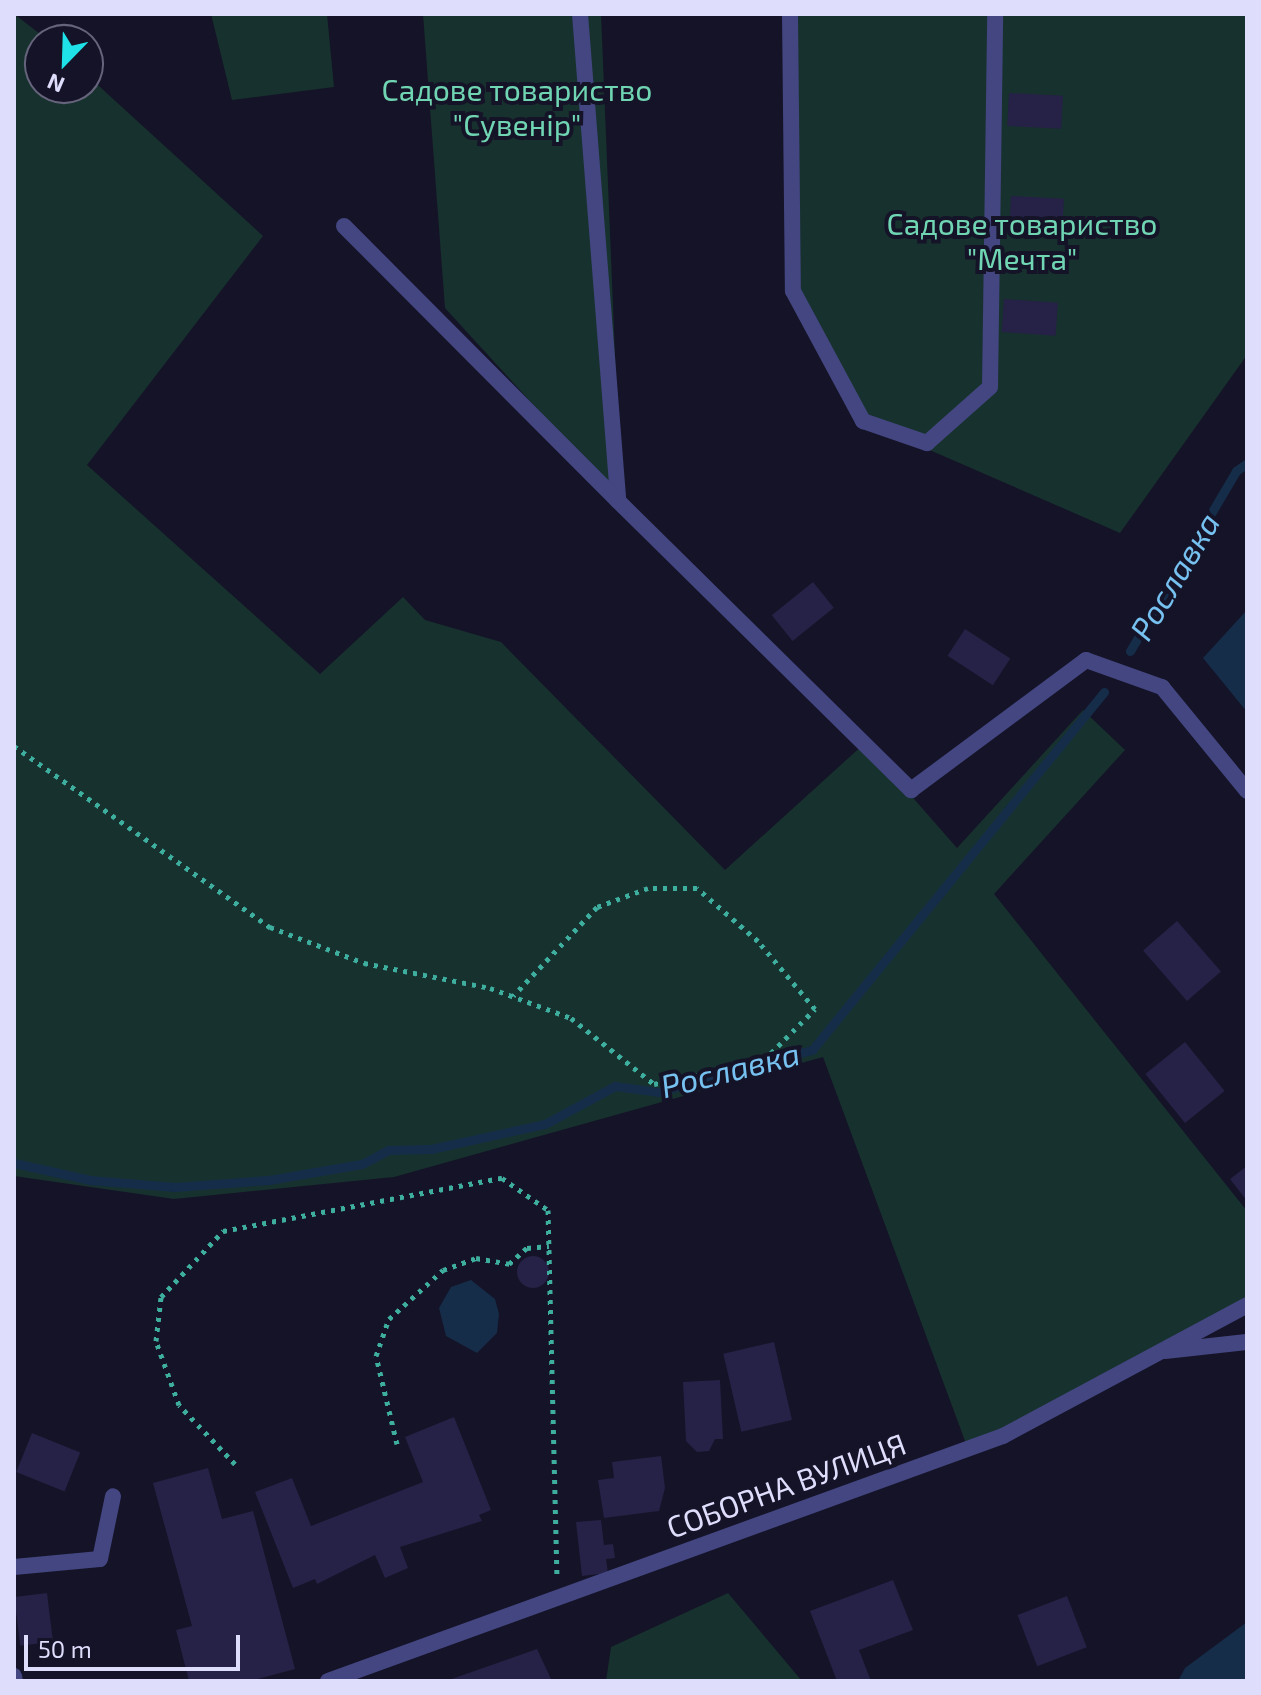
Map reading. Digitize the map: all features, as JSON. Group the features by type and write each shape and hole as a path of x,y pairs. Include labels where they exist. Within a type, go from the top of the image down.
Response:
{"street":[{"path":"580,14 618,501"},
{"path":"790,14 793,291 863,421 927,443 990,387 995,14"},
{"path":"344,226 911,790 1086,660 1162,687 1247,791"},
{"name":"СОБОРНА ВУЛИЦЯ","path":"328,1681 1003,1436 1247,1305"},
{"path":"1165,1351 1247,1342"},
{"path":"14,1567 100,1559 113,1496"}],"path":[{"path":"14,746 270,927 364,963 513,996 571,1018 654,1084 764,1060 815,1009 758,941 697,888 648,888 597,907 513,996"},
{"path":"235,1464 179,1405 156,1341 161,1297 223,1231 502,1178 548,1210 557,1599"},
{"path":"397,1444 376,1356 389,1319 443,1270 476,1258 509,1264 527,1248 549,1246"}],"green space":[{"path":"14,14 27,24 24,24 24,104 104,104 104,91 263,236 87,465 320,674 403,597 425,620 501,642 725,870 865,743 957,848 1083,710 1125,750 994,894 1247,1211 1247,1305 968,1449 823,1057 394,1177 174,1199 14,1176"},
{"path":"211,14 327,14 334,87 232,100"},
{"name":"Садове товариство \"Сувенір\"","path":"423,14 601,14 621,501 445,308"},
{"name":"Садове товариство \"Мечта\"","path":"790,14 1247,14 1247,355 1120,533 863,421 793,291"},
{"path":"728,1593 802,1681 606,1681 611,1647"}],"water":[{"path":"1247,610 1247,712 1203,658"},
{"path":"471,1280 495,1299 499,1314 497,1333 477,1353 446,1336 439,1308 451,1287"},
{"path":"1247,1622 1247,1681 1178,1681 1185,1668"}],"building":[{"path":"1009,93 1063,96 1061,129 1007,126"},
{"path":"1011,196 1064,199 1062,232 1009,229"},
{"path":"1004,299 1058,303 1056,336 1002,332"},
{"path":"813,582 834,608 793,641 772,615"},
{"path":"965,629 1010,658 993,685 948,656"},
{"path":"1177,921 1221,972 1187,1001 1143,951"},
{"path":"1185,1042 1225,1091 1185,1123 1145,1074"},
{"path":"1247,1166 1247,1201 1230,1179"},
{"path":"533,1256 544,1261 549,1272 544,1283 533,1288 522,1283 517,1272 522,1261"},
{"path":"774,1342 792,1420 741,1432 723,1354"},
{"path":"720,1380 723,1439 715,1439 709,1451 697,1452 686,1441 683,1382"},
{"path":"454,1417 491,1510 479,1515 482,1521 400,1547 408,1568 385,1578 375,1555 317,1584 315,1579 293,1588 255,1492 292,1478 311,1526 423,1482 405,1437"},
{"path":"32,1433 80,1452 64,1491 16,1472"},
{"path":"661,1456 665,1488 659,1511 604,1518 598,1480 614,1478 612,1462"},
{"path":"208,1468 222,1519 253,1511 295,1669 250,1681 189,1681 176,1630 192,1626 153,1483"},
{"path":"601,1520 604,1545 613,1544 615,1558 606,1559 608,1573 582,1576 576,1522"},
{"path":"893,1580 913,1630 859,1650 871,1681 837,1681 810,1611"},
{"path":"47,1593 53,1642 20,1646 14,1597"},
{"path":"1067,1596 1087,1647 1037,1666 1018,1615"},
{"path":"537,1649 552,1681 446,1681"}],"waterway":[{"name":"Рославка","path":"1130,651 1236,471 1247,463"},
{"name":"Рославка","path":"14,1163 90,1180 175,1187 269,1180 362,1164 388,1150 431,1149 545,1124 615,1086 658,1092 812,1050 1104,692"}]}
